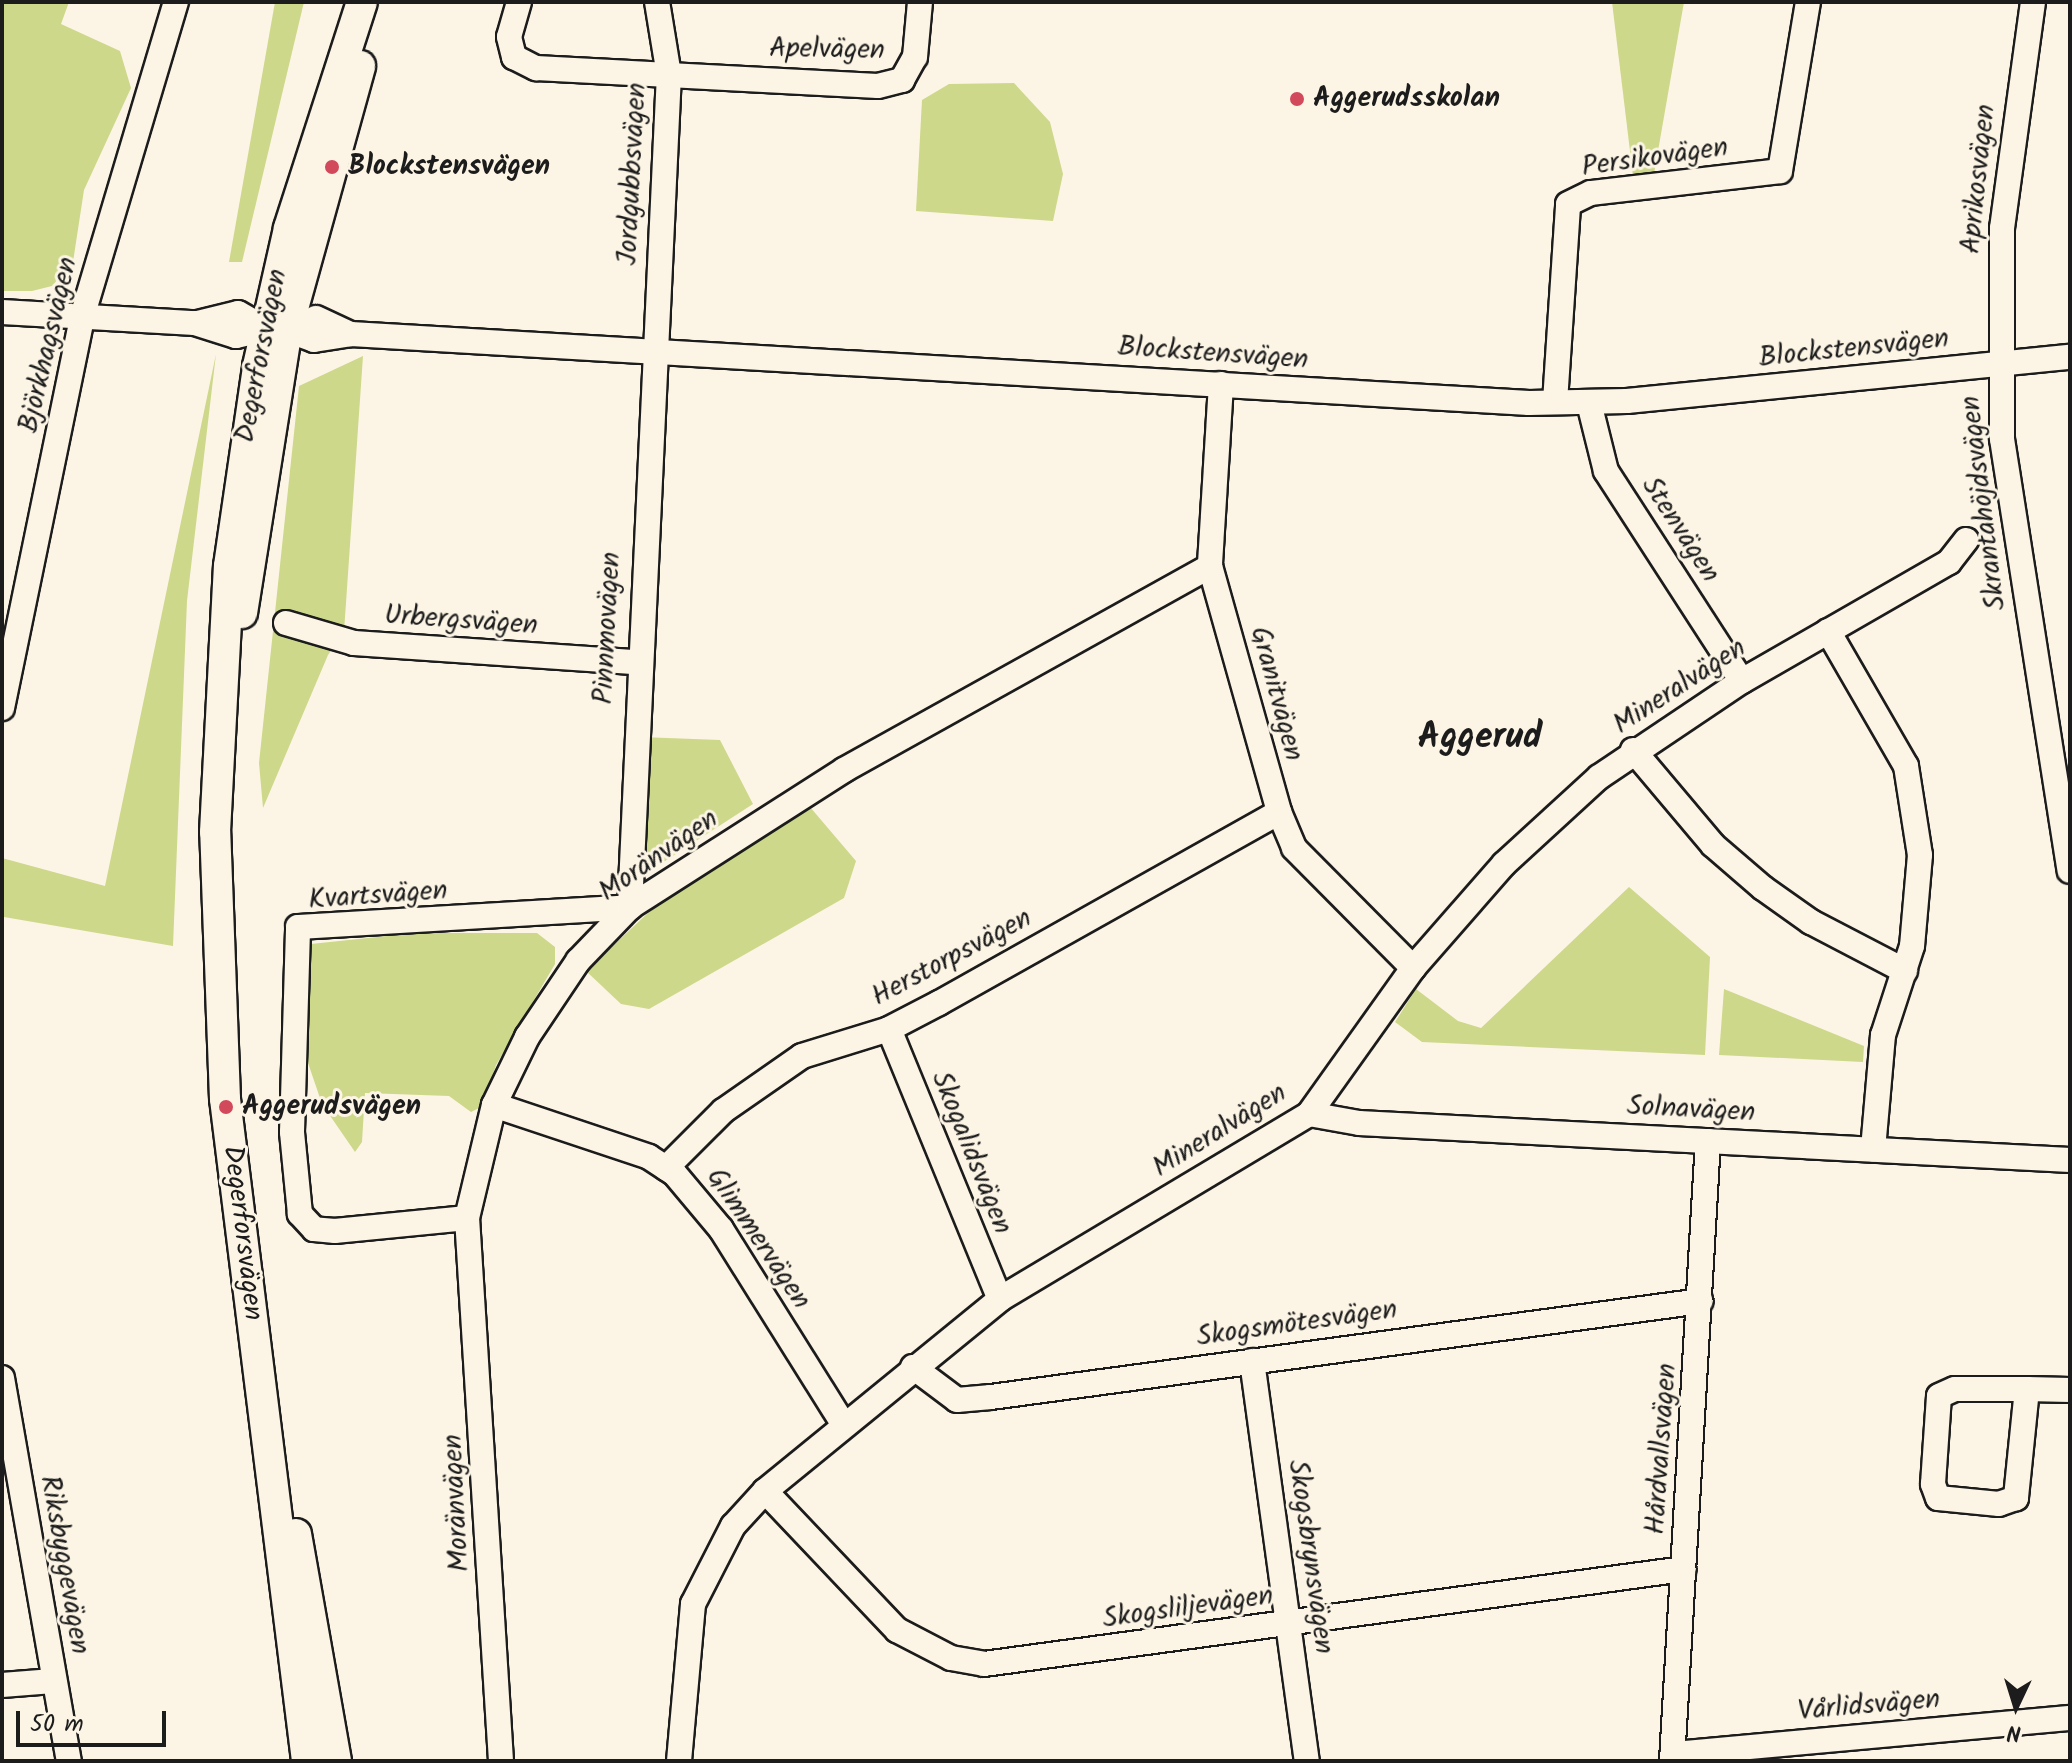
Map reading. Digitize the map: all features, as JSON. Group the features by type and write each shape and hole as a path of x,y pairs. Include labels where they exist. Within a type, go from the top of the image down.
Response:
{"main road":[{"name":"Degerforsvägen","path":"307,1761 266,1408 242,1251 218,997 215,832 223,721 276,329 320,125 362,2"},
{"name":"Degerforsvägen","path":"276,329 377,2"},
{"name":"Degerforsvägen","path":"266,1408 280,1445 336,1761"}],"street":[{"name":"Björkhagsvägen","path":"2,708 82,317 176,2"},
{"name":"Apelvägen","path":"519,2 509,37 514,57 536,68 878,86 902,80 915,57 920,2"},
{"name":"Jordgubbsvägen","path":"652,351 669,75 657,2"},
{"name":"Persikovägen","path":"1555,402 1568,204 1591,193 1780,171 1808,2"},
{"name":"Aprikosvägen","path":"1999,364 2004,202 2033,2"},
{"name":"Blockstensvägen","path":"2,312 195,323 236,336 276,329 314,340 351,334 1589,403 2070,357"},
{"name":"Pinnmovägen","path":"630,907 636,662 652,351"},
{"name":"Skrantahöjdsvägen","path":"1999,364 2012,528 2070,871"},
{"name":"Granitvägen","path":"1221,384 1210,566 1279,812 1294,848 1413,968"},
{"name":"Stenvägen","path":"1589,403 1606,471 1742,681"},
{"name":"Mineralvägen","path":"679,1761 693,1604 707,1566 765,1491 842,1422 1000,1299 1309,1114 1413,968 1504,864 1633,750 1742,681 1949,562 1966,540"},
{"name":"Moränvägen","path":"501,1761 467,1218 494,1105 554,995 630,907 844,770 1210,566"},
{"name":"Urbergsvägen","path":"286,623 354,643 636,662"},
{"path":"1828,631 1906,766 1920,901 1905,971 1883,1035 1873,1150"},
{"path":"1633,750 1713,845 1763,888 1811,922 1905,971"},
{"name":"Herstorpsvägen","path":"666,1168 776,1071 889,1029 1279,812"},
{"name":"Kvartsvägen","path":"467,1218 335,1231 314,1229 300,1214 292,1132 298,927 630,907"},
{"name":"Skogalidsvägen","path":"889,1029 1000,1299"},
{"name":"Glimmervägen","path":"494,1105 666,1168 706,1207 842,1422"},
{"name":"Solnavägen","path":"1309,1114 1708,1141 2070,1160"},
{"name":"Hårdvallsvägen","path":"1672,1757 1708,1141"},
{"name":"Skogsmötesvägen","path":"913,1367 957,1400 1701,1301"},
{"name":"Skogsbrynsvägen","path":"1252,1361 1307,1761"},
{"name":"Riksbyggevägen","path":"2,1378 69,1761"},
{"path":"2027,1389 2016,1498 1999,1504 1938,1498 1933,1484 1939,1396 1955,1389 2027,1389 2070,1390"},
{"name":"Skogsliljevägen","path":"765,1491 881,1616 951,1658 1011,1662 1684,1569"},
{"path":"2,1685 53,1681"},
{"name":"Vårlidsvägen","path":"1672,1757 2070,1718"}],"green space":[{"path":"2,2 69,2 61,24 120,51 131,88 84,190 73,262 52,286 32,291 2,291"},
{"path":"275,2 304,2 242,262 229,262"},
{"path":"1612,2 1684,2 1654,174 1633,176"},
{"path":"1014,83 1050,122 1063,174 1053,221 916,211 922,100 949,84"},
{"path":"216,354 187,601 173,946 4,917 2,858 105,886"},
{"path":"363,356 344,632 328,655 263,808 259,763 299,386"},
{"path":"641,737 720,740 753,804 662,863 646,864"},
{"path":"810,807 856,861 844,898 649,1009 621,1004 586,971 665,897"},
{"path":"1629,887 1710,957 1705,1055 1422,1042 1395,1022 1416,989 1458,1021 1481,1028"},
{"path":"415,933 537,933 555,947 555,964 496,1065 483,1106 471,1112 449,1096 365,1093 362,1142 355,1152 322,1104 307,1060 305,963 311,944"},
{"path":"1724,989 1864,1046 1863,1062 1719,1055"}],"place":[{"name":"Aggerudsskolan","path":"1297,99"},
{"name":"Blockstensvägen","path":"332,167"},
{"name":"Aggerudsvägen","path":"226,1107"}],"district":[{"name":"Aggerud","path":"1480,738"}]}
